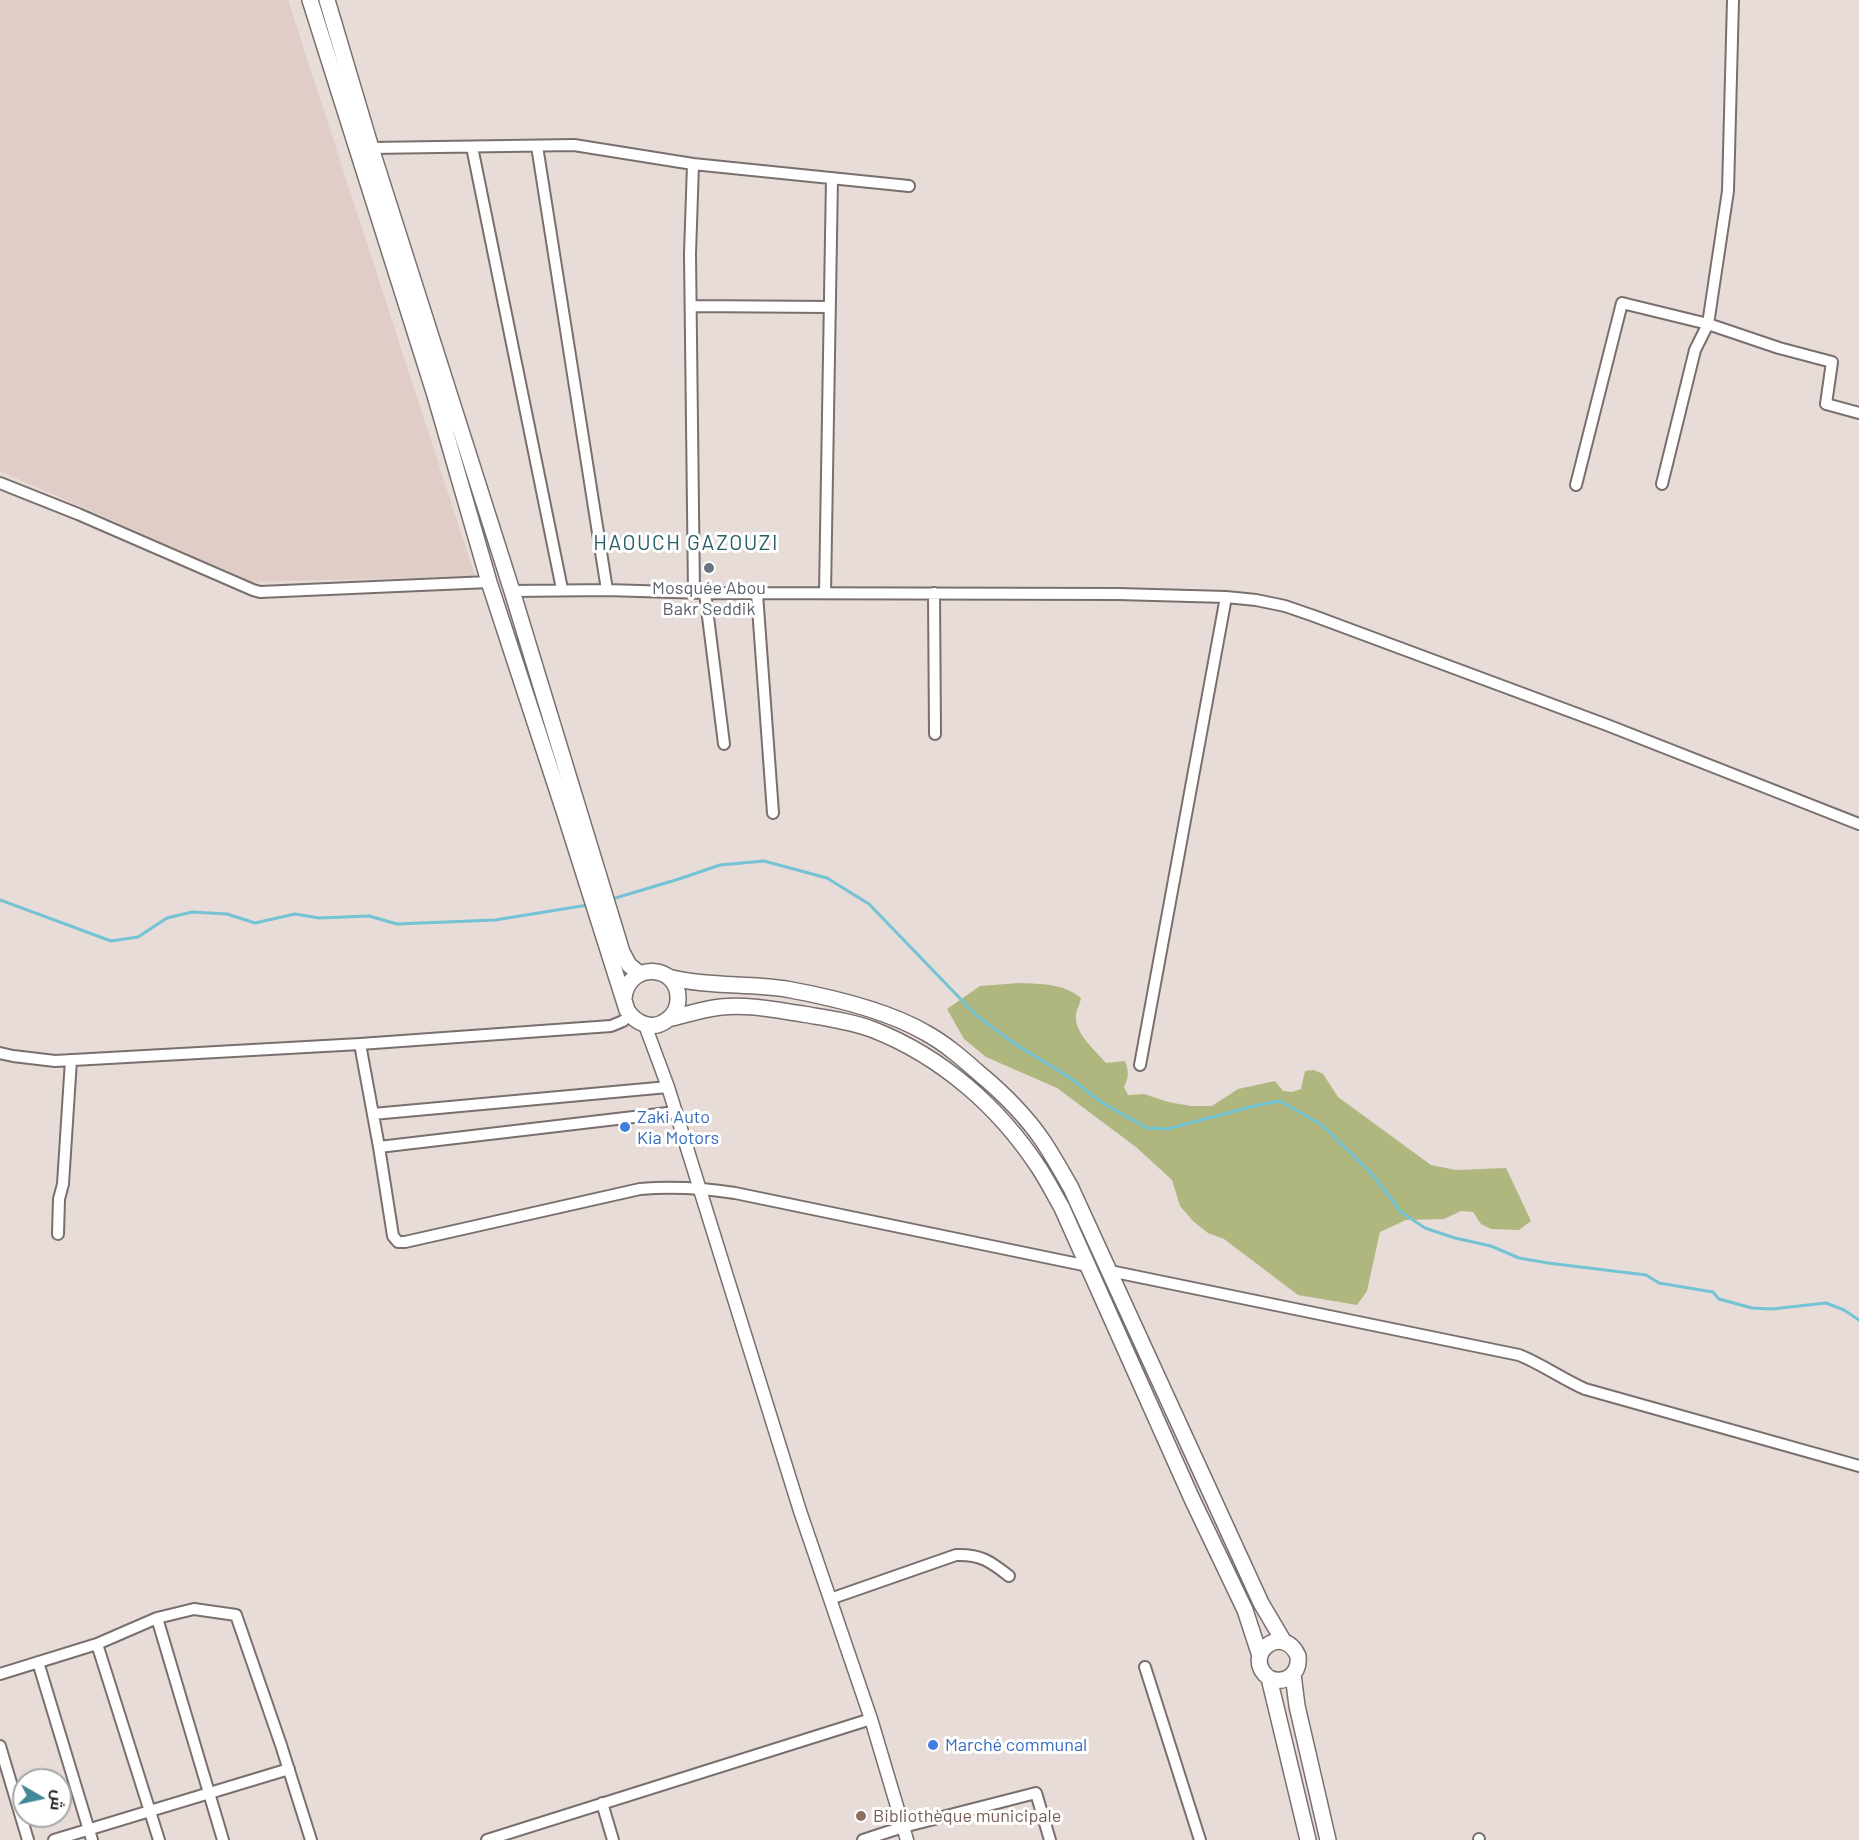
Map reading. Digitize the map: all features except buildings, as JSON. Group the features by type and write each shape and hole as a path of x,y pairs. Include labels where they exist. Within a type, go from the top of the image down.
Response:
{"highway":[{"path":"310,0 434,392 489,582 604,914 625,1004 630,1015 645,1025 657,1025 668,1019 721,1007 749,1007 837,1020 872,1030 909,1046 957,1078 982,1099 1013,1132 1040,1168 1062,1208 1192,1499 1245,1610 1260,1656 1260,1666 1265,1675 1274,1680 1284,1680 1293,1674 1298,1666 1298,1656 1293,1647 1284,1642 1269,1644 1260,1656"},
{"path":"327,0 371,148 512,591 595,886"},
{"path":"604,914 625,958 640,974"},
{"path":"624,998 627,987 634,977 645,972 657,972 668,977 699,983 766,987 823,997 881,1013 924,1031 943,1043 999,1090 1042,1140 1071,1188 1261,1603 1284,1642"},
{"path":"668,977 675,987 678,998 675,1010 668,1019"},
{"path":"1293,1674 1297,1706 1328,1840"},
{"path":"1269,1678 1308,1840"}],"main road":[{"path":"645,1025 668,1087 800,1511 871,1719 907,1840"}],"street":[{"path":"1662,484 1695,350 1708,324 1728,191 1733,0"},
{"path":"371,148 574,145 693,164 909,186"},
{"path":"537,146 607,590"},
{"path":"472,147 562,589"},
{"path":"693,164 691,306 699,593 724,744"},
{"path":"825,593 831,178"},
{"path":"1576,484 1622,303 1708,324 1779,348 1832,362 1826,404 1859,412"},
{"path":"691,306 830,307"},
{"path":"0,483 78,514 253,590 489,582"},
{"path":"512,591 562,589 757,594 1118,594 1256,600 1285,606 1314,616 1607,725 1859,824"},
{"path":"934,593 935,734"},
{"path":"757,594 773,813"},
{"path":"1140,1065 1226,597"},
{"path":"0,1053 55,1061 360,1044 610,1026 623,1021 630,1015"},
{"path":"360,1044 393,1236 401,1243 640,1189 678,1186 735,1193 1088,1266"},
{"path":"58,1234 71,1060"},
{"path":"373,1114 668,1087"},
{"path":"379,1147 676,1112"},
{"path":"1110,1271 1519,1355 1585,1389 1859,1466"},
{"path":"830,1599 956,1555 974,1554 995,1565 1009,1576"},
{"path":"0,1674 97,1644 157,1618 194,1609 236,1615 312,1840"},
{"path":"157,1618 223,1840"},
{"path":"97,1644 159,1840"},
{"path":"38,1662 91,1835"},
{"path":"1145,1667 1200,1840"},
{"path":"487,1840 871,1719"},
{"path":"0,1746 28,1840"},
{"path":"54,1840 91,1835 151,1812 289,1769"},
{"path":"863,1840 903,1827 1036,1792 1050,1840"},
{"path":"602,1803 613,1840"}],"shaded area":[{"path":"0,0 288,0 475,576 252,582 0,471"}],"green space":[{"path":"1019,983 1059,987 1081,998 1076,1016 1079,1029 1086,1041 1106,1063 1125,1061 1128,1074 1124,1087 1128,1095 1144,1094 1168,1102 1191,1106 1212,1106 1238,1089 1275,1081 1283,1091 1292,1092 1301,1089 1305,1071 1314,1070 1323,1074 1338,1097 1431,1165 1456,1170 1506,1168 1531,1221 1519,1230 1491,1229 1481,1224 1473,1212 1461,1211 1444,1219 1406,1220 1380,1232 1367,1291 1357,1305 1298,1295 1224,1239 1208,1233 1193,1221 1180,1206 1172,1180 1136,1147 1057,1088 986,1057 964,1039 947,1009 980,986"}],"waterway":[{"path":"612,899 720,865 764,861 827,878 869,904 977,1016 1015,1044 1069,1077 1101,1102 1147,1128 1167,1129 1280,1101 1322,1125 1372,1174 1401,1212 1425,1228 1491,1246 1519,1258 1646,1275 1659,1283 1713,1292 1719,1299 1752,1308 1772,1309 1826,1303 1844,1310 1859,1320"},
{"path":"0,900 111,941 138,937 167,918 192,912 227,914 255,923 295,914 319,918 369,916 397,924 495,920 588,905"}],"place":[{"name":"Mosquée Abou Bakr Seddik","path":"709,568"},
{"name":"Zaki Auto Kia Motors","path":"625,1127"},
{"name":"Marché communal","path":"933,1745"},
{"name":"Bibliothèque municipale","path":"861,1816"}],"district":[{"name":"HAOUCH GAZOUZI","path":"686,543"}]}
